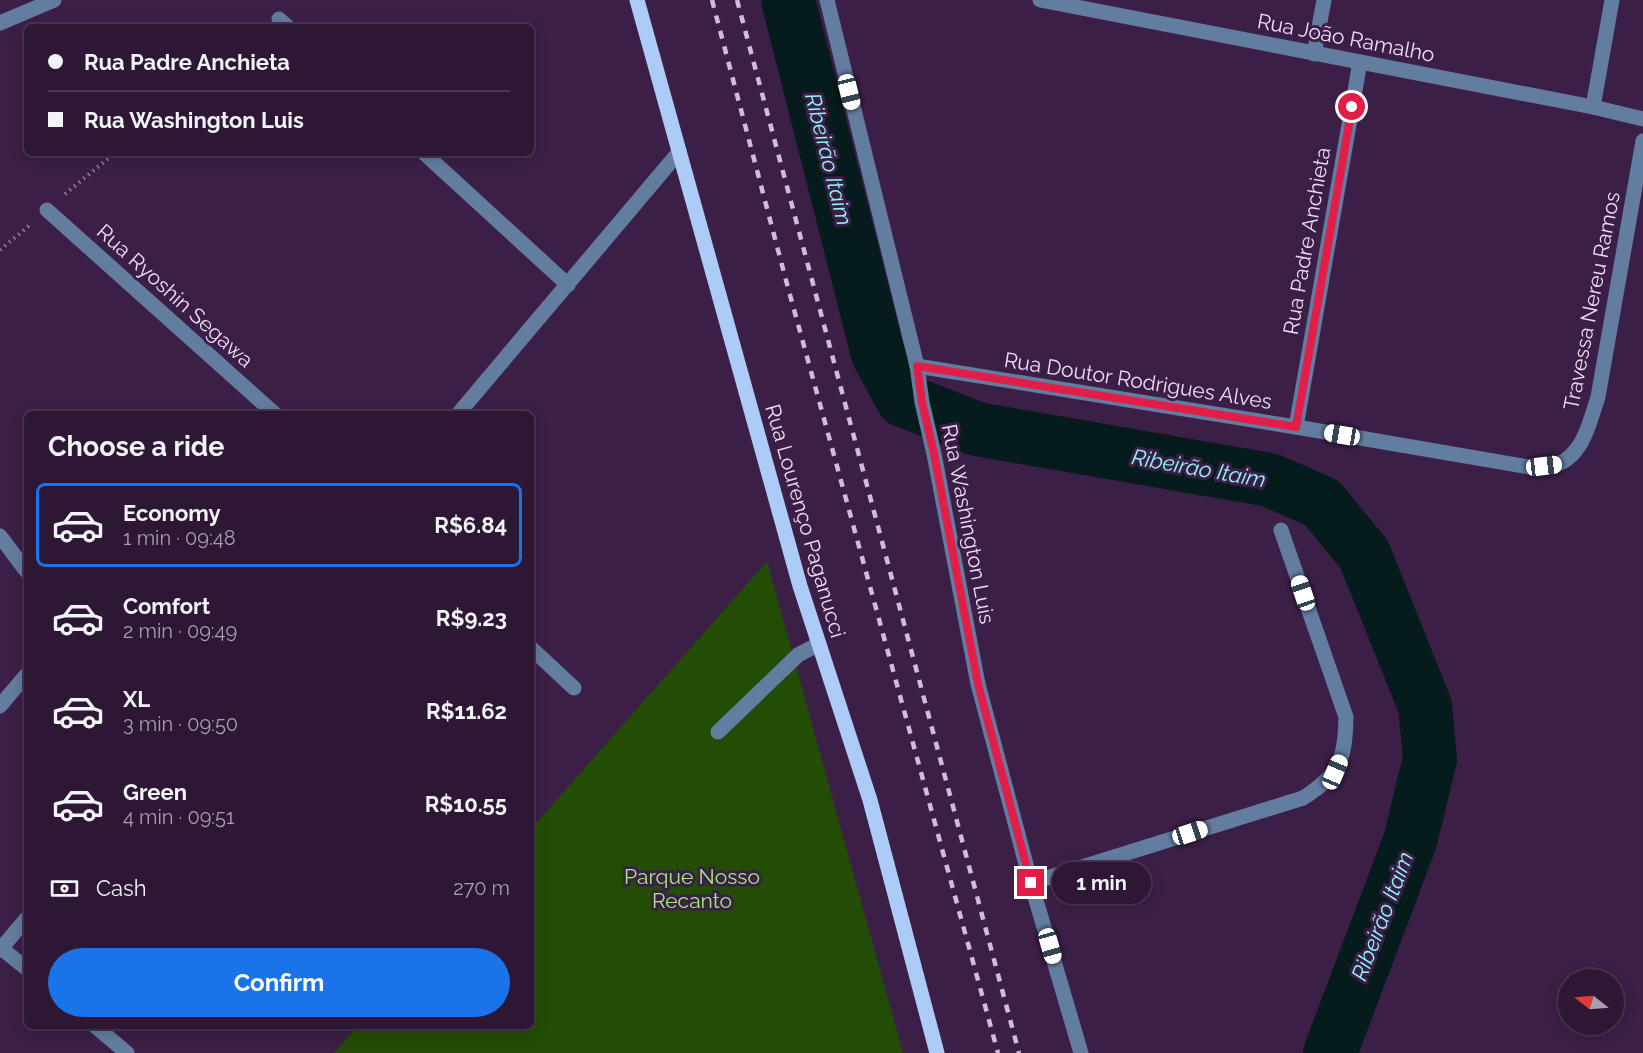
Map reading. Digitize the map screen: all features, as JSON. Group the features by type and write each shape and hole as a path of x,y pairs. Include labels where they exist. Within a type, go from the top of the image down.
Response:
{"main road":[{"name":"Rua Lourenço Paganucci","path":"637,0 800,586 870,800 937,1053"}],"street":[{"path":"0,23 54,0"},
{"name":"Rua Washington Luis","path":"827,0 917,366 922,402 978,684 1031,883 1081,1053"},
{"name":"Rua João Ramalho","path":"1040,0 1593,107 1643,119"},
{"path":"1314,54 1324,0"},
{"path":"1593,107 1612,0"},
{"name":"Rua Padre Anchieta","path":"1296,427 1360,62"},
{"name":"Travessa Nereu Ramos","path":"1529,467 1558,464 1577,449 1588,428 1598,397 1643,141"},
{"path":"461,411 679,152"},
{"path":"427,156 568,285"},
{"name":"Rua Ryoshin Segawa","path":"47,210 272,411"},
{"name":"Rua Doutor Rodrigues Alves","path":"917,366 1529,467"},
{"path":"1031,883 1303,798 1324,784 1335,772 1346,739 1346,717 1281,530"},
{"path":"0,536 24,568"},
{"path":"718,732 798,655 819,644"},
{"path":"534,651 574,688"},
{"path":"0,706 24,678"},
{"path":"24,922 1,949 24,967"},
{"path":"98,1029 127,1053"}],"green space":[{"name":"Parque Nosso Recanto","path":"767,561 903,1053 334,1053 355,1029 534,1029 534,826"}],"waterway":[{"name":"Ribeirão Itaim","path":"788,0 878,354 903,400 977,429 1270,480 1322,503 1364,554 1425,706 1430,759 1410,841 1330,1053"}],"railway":[{"path":"712,0 787,284 998,1053"},
{"path":"737,0 1019,1053"}],"route":[{"path":"1031,883 978,684 922,402 917,366 1296,427 1352,107"}]}
